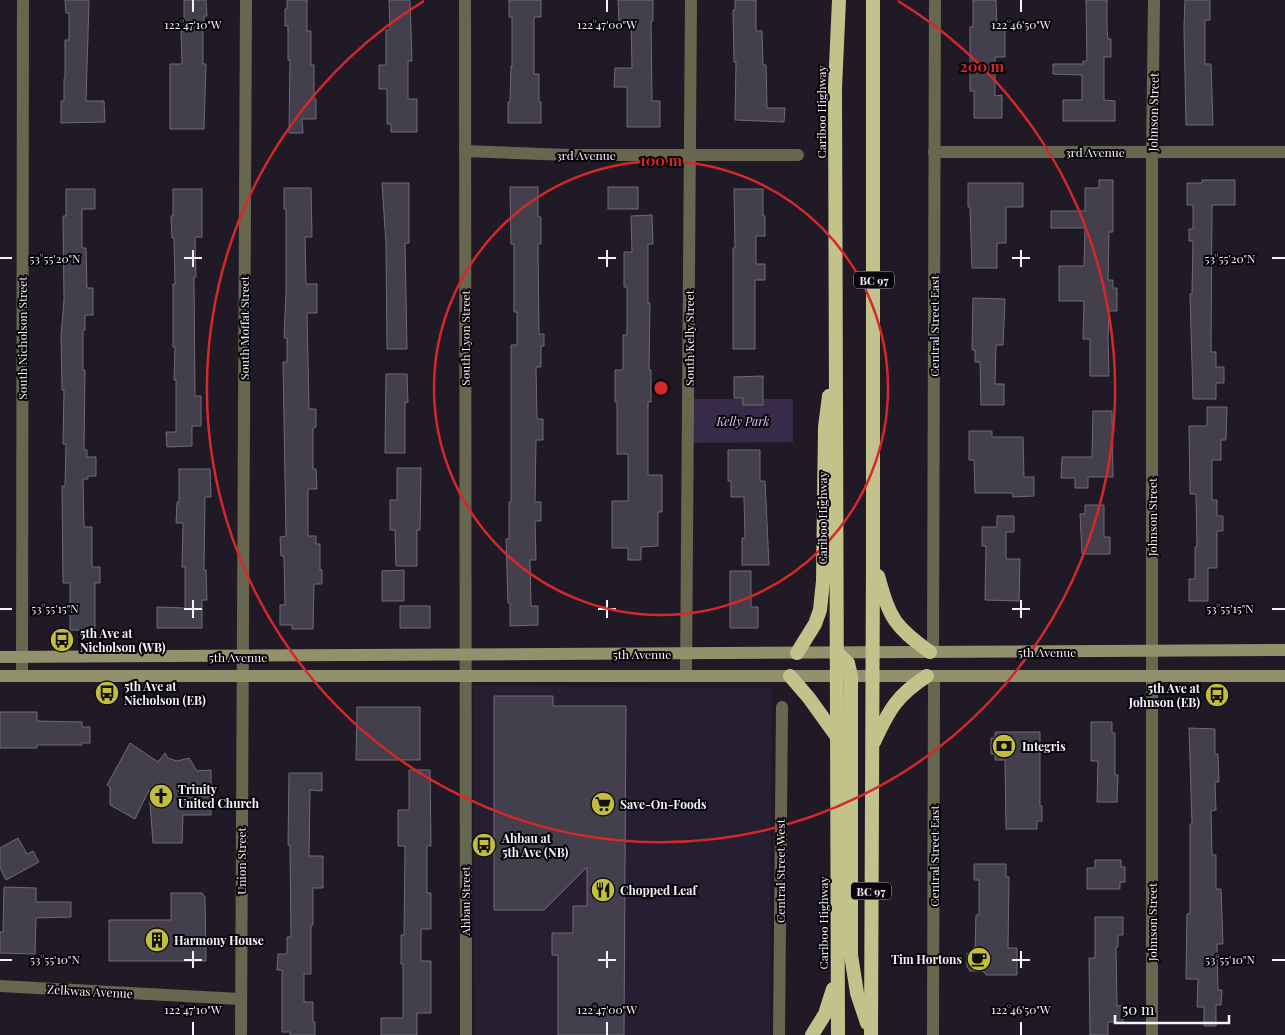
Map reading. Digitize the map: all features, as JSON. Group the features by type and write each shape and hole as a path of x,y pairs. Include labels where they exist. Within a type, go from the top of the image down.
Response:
{"highway":[{"name":"Cariboo Highway","path":"838,1035 835,88 839,0"},
{"name":"BC 97","path":"870,1035 873,561 873,0"},
{"path":"797,654 815,624 820,610 825,427 836,331"},
{"path":"873,561 888,609 896,624 906,635 932,652"},
{"path":"837,653 848,663 852,676 852,955 857,993 870,1035"},
{"path":"790,676 837,736"},
{"path":"872,747 886,717 896,702 909,688 931,676"},
{"path":"812,1035 822,1021 827,1009 838,969"}],"main road":[{"name":"5th Avenue","path":"0,657 464,656 1285,650"},
{"name":"5th Avenue","path":"0,676 1285,676"}],"street":[{"name":"South Nicholson Street","path":"22,676 23,0"},
{"name":"South Moffat Street","path":"242,657 246,0"},
{"name":"South Lyon Street","path":"465,0 465,676"},
{"name":"South Kelly Street","path":"686,676 691,0"},
{"name":"Central Street East","path":"932,652 934,0"},
{"name":"Johnson Street","path":"1152,1035 1152,152 1154,0"},
{"name":"3rd Avenue","path":"464,151 569,155 798,155"},
{"name":"3rd Avenue","path":"934,152 1285,152"},
{"name":"Union Street","path":"241,1035 242,657"},
{"name":"Ahbau Street","path":"465,676 466,1035"},
{"name":"Central Street East","path":"931,676 933,1035"},
{"name":"Central Street West","path":"779,1035 782,707"},
{"name":"Zelkwas Avenue","path":"0,986 240,999"}],"shaded area":[{"path":"473,686 772,688 770,1035 475,1035"}],"green space":[{"name":"Kelly Park","path":"694,399 793,399 793,442 693,443"}],"building":[{"path":"65,0 89,0 86,101 104,101 105,122 61,123 61,101 64,101 65,40 69,40 69,13 66,13"},
{"path":"184,0 206,0 207,16 204,16 203,25 203,64 206,64 204,129 170,129 170,64 182,64 181,31 184,31"},
{"path":"287,0 307,0 307,31 311,31 311,65 314,65 316,119 302,119 303,133 289,133 290,60 288,60 288,26 285,26"},
{"path":"389,0 410,0 412,61 408,61 408,99 417,99 417,132 391,132 391,124 387,124 387,89 379,89 379,65 386,65 386,30 390,30"},
{"path":"509,0 541,0 541,17 534,17 534,74 539,74 541,123 508,123 512,66 512,17 509,17"},
{"path":"618,0 653,0 653,21 651,21 652,101 660,101 660,127 627,127 627,87 614,87 615,68 632,68 631,22 619,22"},
{"path":"735,0 756,0 756,31 762,31 763,65 766,65 767,108 785,108 784,122 735,120 736,62 734,62 733,10 735,10"},
{"path":"973,0 996,0 997,27 1005,27 1005,57 995,57 995,96 1002,95 1002,118 974,118 974,91 970,91 970,27 973,27"},
{"path":"1086,0 1107,0 1107,29 1108,39 1111,39 1111,57 1104,57 1104,100 1115,101 1115,121 1063,121 1063,100 1082,100 1082,75 1053,74 1053,64 1083,64 1083,61 1087,61"},
{"path":"1185,0 1210,0 1210,20 1205,20 1205,64 1211,64 1213,125 1186,125"},
{"path":"1099,180 1113,180 1113,232 1109,232 1108,280 1113,280 1113,288 1117,288 1117,311 1109,311 1109,376 1090,376 1090,339 1083,339 1084,301 1059,301 1059,266 1084,266 1085,228 1051,228 1051,211 1085,211 1085,188 1099,188"},
{"path":"1202,180 1235,180 1235,205 1212,205 1211,352 1216,352 1216,367 1224,367 1224,383 1216,383 1216,399 1193,399 1190,294 1192,294 1193,241 1189,241 1189,229 1193,229 1193,205 1187,205 1187,183 1202,183"},
{"path":"382,183 409,183 409,243 405,243 407,349 387,349 386,244"},
{"path":"968,183 1023,183 1023,207 1006,207 1006,243 997,243 997,268 972,268"},
{"path":"510,187 538,187 538,217 541,217 541,244 538,244 539,334 544,334 544,346 541,346 541,367 536,367 537,419 543,419 543,440 536,440 535,502 541,502 541,521 535,521 536,560 530,560 531,606 538,606 538,625 510,626 506,539 509,539 509,502 511,502 511,345 517,345 517,312 514,312 514,244 511,244"},
{"path":"608,187 638,187 638,209 608,209"},
{"path":"284,188 311,188 312,237 305,237 306,284 317,284 317,313 307,313 309,409 316,409 316,427 313,428 313,469 316,469 317,489 308,489 308,536 316,536 316,544 320,544 320,570 322,570 322,584 314,584 313,629 292,629 292,625 280,625 280,605 285,605 284,556 281,556 280,537 286,536 283,362 287,362 287,338 284,338 286,209 284,209"},
{"path":"66,189 95,189 95,209 82,209 82,248 86,248 87,288 93,288 93,315 85,315 85,330 83,330 83,370 85,370 84,450 87,450 87,457 96,457 96,476 88,476 88,479 83,479 84,527 92,527 92,567 100,567 100,583 95,583 95,630 70,630 70,583 63,583 62,486 65,486 66,444 63,444 64,390 62,390 61,335 64,300 63,216 66,216"},
{"path":"173,189 202,189 202,237 195,237 196,277 194,277 195,396 201,396 201,426 192,426 192,446 167,447 166,432 176,432 175,347 173,347 174,238 172,238 171,216 173,216"},
{"path":"734,189 763,189 765,236 756,236 756,264 765,264 765,280 755,280 755,349 733,349"},
{"path":"652,215 653,244 648,244 651,402 648,402 648,475 662,475 662,512 658,512 658,546 641,547 641,560 628,560 628,548 612,548 612,501 628,501 628,454 617,454 615,370 623,370 623,335 627,335 627,287 624,287 624,252 632,252 631,216"},
{"path":"973,298 1005,299 1003,345 996,345 995,384 1004,384 1004,405 981,405 980,362 975,362 975,350 972,350"},
{"path":"386,374 407,374 408,402 405,403 405,453 385,453"},
{"path":"763,376 763,405 743,405 743,398 734,398 734,377"},
{"path":"1207,407 1227,407 1226,440 1221,440 1221,460 1212,460 1212,500 1217,500 1217,516 1223,516 1223,531 1217,531 1217,568 1208,568 1208,601 1189,601 1189,579 1195,579 1195,547 1197,547 1196,494 1190,494 1189,426 1207,426"},
{"path":"1093,411 1112,411 1113,477 1088,477 1088,488 1075,488 1075,478 1061,478 1062,457 1092,457"},
{"path":"969,431 992,431 992,437 1023,437 1024,477 1034,477 1034,496 1013,497 1012,493 975,493 974,460 969,460"},
{"path":"728,450 760,450 760,481 765,481 769,565 742,565 742,538 745,538 744,497 731,497 731,481 728,481"},
{"path":"397,468 421,468 420,530 417,530 417,566 396,566 395,530 390,530 390,500 397,500"},
{"path":"179,469 210,469 211,497 205,497 204,570 206,570 207,600 202,600 202,628 157,628 157,607 185,608 185,567 182,567 183,523 176,523 177,502 179,502"},
{"path":"1085,505 1104,505 1104,537 1110,537 1110,554 1082,554 1080,514 1085,514"},
{"path":"997,516 1014,516 1014,532 1006,532 1006,559 1020,559 1019,601 985,600 986,546 982,546 982,527 997,527"},
{"path":"404,570 404,601 382,601 382,571"},
{"path":"730,571 751,571 751,607 758,607 758,628 730,628"},
{"path":"400,606 430,606 430,628 400,628"},
{"path":"494,696 553,696 553,706 626,706 624,1035 558,1035 558,955 552,955 552,933 573,933 573,906 587,906 587,867 544,910 494,910"},
{"path":"357,707 420,707 420,760 356,760"},
{"path":"0,712 37,712 37,721 82,722 82,727 90,727 90,743 82,743 82,745 37,745 37,748 0,748"},
{"path":"1091,722 1112,722 1112,733 1115,733 1115,775 1118,775 1117,802 1097,802 1098,761 1091,761"},
{"path":"1189,728 1215,729 1215,754 1218,754 1219,782 1215,782 1216,810 1211,811 1212,855 1216,855 1216,889 1221,889 1223,944 1217,944 1218,990 1222,990 1221,1005 1216,1005 1216,1026 1204,1026 1204,1007 1197,1007 1198,979 1186,979 1187,914 1190,913 1190,824 1192,824"},
{"path":"995,732 1040,732 1040,806 1042,806 1042,821 1037,821 1037,829 1006,829 1005,760 995,760 995,754 991,754 991,738 995,738"},
{"name":"Trinity United Church","path":"130,743 158,762 165,753 168,758 177,761 189,758 197,771 211,770 211,815 183,815 182,843 153,843 149,790 135,819 110,805 110,787 107,785"},
{"path":"409,770 430,770 431,846 427,846 427,893 431,893 431,929 421,929 421,961 431,961 431,1013 417,1013 417,1035 381,1035 381,1018 403,1018 401,935 404,935 405,846 398,846 398,810 409,810"},
{"path":"289,773 322,773 322,791 310,790 309,856 323,856 323,888 313,888 311,974 304,974 304,1002 313,1002 315,1035 290,1035 290,1032 282,1032 282,970 277,970 278,954 287,954 287,937 291,937 290,845 288,845"},
{"path":"18,838 27,854 33,851 39,862 6,880 0,868 0,848"},
{"path":"1095,860 1121,860 1121,867 1125,867 1125,882 1120,882 1120,889 1087,889 1087,868 1095,868"},
{"path":"974,864 1006,864 1006,877 1009,877 1008,948 1017,948 1017,975 986,975 983,971 970,971 967,967 967,954 975,948 976,915 979,915 979,880 974,880"},
{"path":"4,887 36,888 36,902 71,902 71,917 36,918 35,954 0,953 0,932 3,932"},
{"name":"Harmony House","path":"171,893 202,893 205,897 206,961 109,961 109,920 171,920"},
{"path":"1095,917 1123,917 1123,935 1118,935 1118,947 1116,947 1117,1006 1123,1005 1123,1022 1108,1022 1108,1035 1090,1035 1089,958 1095,958"}],"place":[{"name":"5th Ave at Nicholson (WB)","path":"62,640"},
{"name":"5th Ave at Nicholson (EB)","path":"107,693"},
{"name":"5th Ave at Johnson (EB)","path":"1217,695"},
{"name":"Integris","path":"1004,746"},
{"name":"Trinity United Church","path":"161,796"},
{"name":"Save-On-Foods","path":"603,804"},
{"name":"Ahbau at 5th Ave (NB)","path":"484,845"},
{"name":"Chopped Leaf","path":"603,890"},
{"name":"Harmony House","path":"157,940"},
{"name":"Tim Hortons","path":"979,959"}]}
